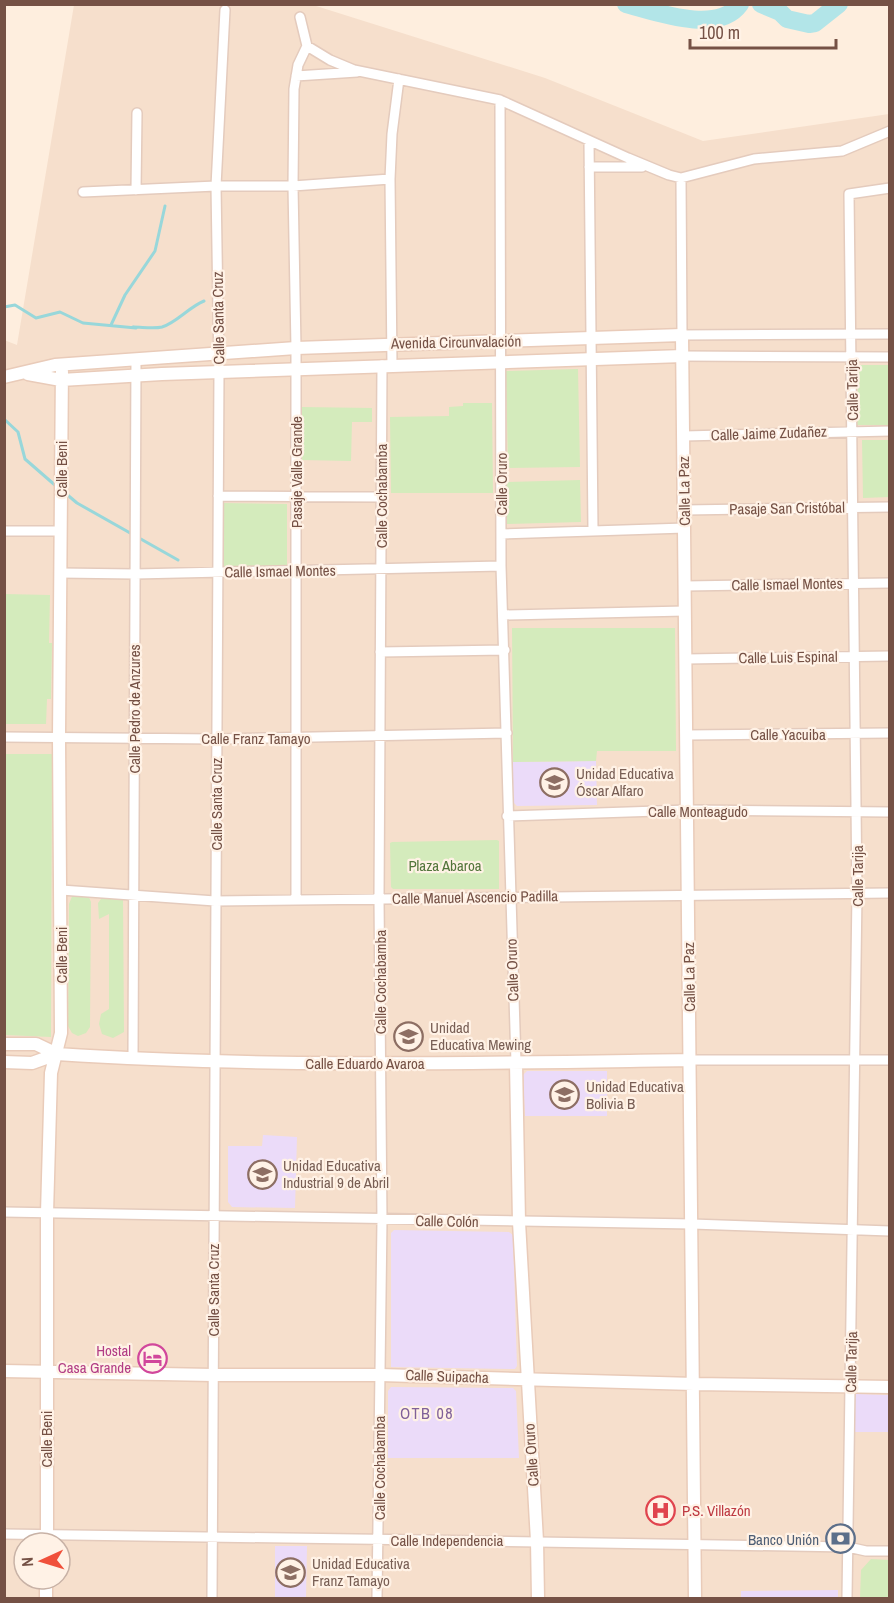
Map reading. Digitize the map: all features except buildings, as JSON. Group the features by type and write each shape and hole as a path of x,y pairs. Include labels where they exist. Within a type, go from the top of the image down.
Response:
{"street":[{"name":"Calle Santa Cruz","path":"212,1599 219,372 216,186 225,10"},
{"path":"300,17 307,46 330,60 363,72 500,100 589,141 681,178 746,160 842,151 890,131"},
{"name":"Pasaje Valle Grande","path":"296,900 297,571 294,89 298,65 307,46"},
{"path":"296,76 363,72"},
{"name":"Calle Cochabamba","path":"377,1599 382,1220 379,898 381,497 387,365 392,343 390,179 392,134 399,79"},
{"name":"Calle Oruro","path":"500,100 501,566 507,733 507,816 519,1222 526,1379 537,1541 538,1599"},
{"path":"136,190 137,113"},
{"path":"589,141 593,530"},
{"path":"589,167 651,167"},
{"path":"681,178 682,335"},
{"path":"83,192 216,186 293,186 390,179"},
{"name":"Calle Tarija","path":"846,1599 857,893 849,194 890,188"},
{"name":"Avenida Circunvalación","path":"4,377 62,365 392,343 682,335 890,334"},
{"name":"Calle La Paz","path":"682,335 695,1599"},
{"name":"Avenida Circunvalación","path":"24,374 61,380 387,365 683,356 890,357"},
{"name":"Calle Pedro de Anzures","path":"133,1058 136,360"},
{"name":"Calle Beni","path":"47,1531 47,1213 51,1073 61,1033 59,737 62,365"},
{"name":"Calle Jaime Zudañez","path":"684,436 890,431"},
{"path":"218,496 381,497"},
{"name":"Pasaje San Cristóbal","path":"684,510 890,507"},
{"path":"501,534 685,528"},
{"path":"4,531 60,531"},
{"name":"Calle Ismael Montes","path":"60,573 135,574 501,566"},
{"name":"Calle Ismael Montes","path":"685,586 890,583"},
{"path":"504,615 686,611"},
{"path":"380,652 505,650"},
{"name":"Calle Luis Espinal","path":"686,659 890,656"},
{"name":"Calle Franz Tamayo","path":"4,737 297,738 507,733"},
{"name":"Calle Yacuiba","path":"687,735 890,733"},
{"name":"Calle Monteagudo","path":"507,816 688,810 890,812"},
{"name":"Calle Manuel Ascencio Padilla","path":"61,890 216,901 890,893"},
{"name":"Calle Eduardo Avaroa","path":"4,1044 36,1044 57,1054 215,1063 890,1060"},
{"name":"Calle Eduardo Avaroa","path":"4,1062 32,1063 57,1054"},
{"name":"Calle Colón","path":"4,1212 692,1224 890,1231"},
{"name":"Calle Suipacha","path":"4,1371 380,1375 890,1387"},
{"name":"Calle Independencia","path":"72,1538 212,1535 695,1546 848,1547 866,1551 890,1551"}],"shaded area":[{"path":"74,5 313,5 545,78 703,141 889,114 889,1598 5,1598 4,340 17,345"},
{"name":"Unidad Educativa Óscar Alfaro","path":"596,761 597,805 517,806 513,802 513,762"},
{"name":"Unidad Educativa Bolivia B","path":"527,1071 607,1071 607,1116 525,1116 523,1075"},
{"name":"Unidad Educativa Industrial 9 de Abril","path":"263,1135 297,1137 295,1208 232,1207 228,1202 228,1146 262,1146"},
{"path":"394,1230 509,1232 513,1235 517,1366 515,1369 391,1367 391,1233"},
{"path":"391,1387 513,1388 516,1391 519,1458 388,1458 388,1391"},
{"path":"855,1394 889,1395 889,1432 855,1432"},
{"name":"Unidad Educativa Franz Tamayo","path":"275,1546 307,1546 306,1598 275,1598"},
{"path":"838,1590 838,1598 741,1598 741,1591"}],"green space":[{"path":"858,365 889,365 889,425 857,425"},
{"path":"578,369 580,467 508,468 506,371"},
{"path":"463,403 492,403 493,493 391,493 390,417 449,416 449,407 463,406"},
{"path":"302,407 372,408 372,422 352,422 351,461 301,460"},
{"path":"862,440 889,440 889,497 863,498"},
{"path":"580,480 581,522 507,524 505,482"},
{"path":"222,503 287,504 287,566 222,566"},
{"path":"5,594 50,595 51,699 47,699 46,724 5,724"},
{"path":"512,628 675,628 676,751 597,751 596,761 513,762"},
{"path":"5,754 52,754 51,1037 5,1035"},
{"name":"Plaza Abaroa","path":"499,841 499,889 393,889 391,887 390,843 392,842"},
{"path":"73,894 88,895 91,902 90,1027 86,1033 78,1036 72,1033 68,1026 69,904"},
{"path":"104,895 123,898 124,1032 113,1038 102,1034 99,1024 101,1014 109,1009 109,914 99,919 98,903"},
{"path":"871,1559 889,1560 889,1598 860,1598 861,1570"}],"waterway":[{"path":"626,4 669,16 702,20 730,13 740,4"},
{"path":"761,4 780,12 787,19 809,24 815,23 839,4"},
{"path":"111,325 125,295 155,251 165,206"},
{"path":"4,307 15,305 36,318 60,312 83,323 155,328 167,325 204,301"},
{"path":"4,419 18,432 25,459 56,486"},
{"path":"64,492 77,503 178,560"}],"place":[{"name":"Unidad Educativa Óscar Alfaro","path":"555,782"},
{"name":"Unidad Educativa Mewing","path":"409,1036"},
{"name":"Unidad Educativa Bolivia B","path":"565,1095"},
{"name":"Unidad Educativa Industrial 9 de Abril","path":"262,1174"},
{"name":"Hostal Casa Grande","path":"152,1359"},
{"name":"P.S. Villazón","path":"661,1510"},
{"name":"Banco Unión","path":"840,1539"},
{"name":"Unidad Educativa Franz Tamayo","path":"291,1572"}],"district":[{"name":"OTB 08","path":"427,1413"}]}
